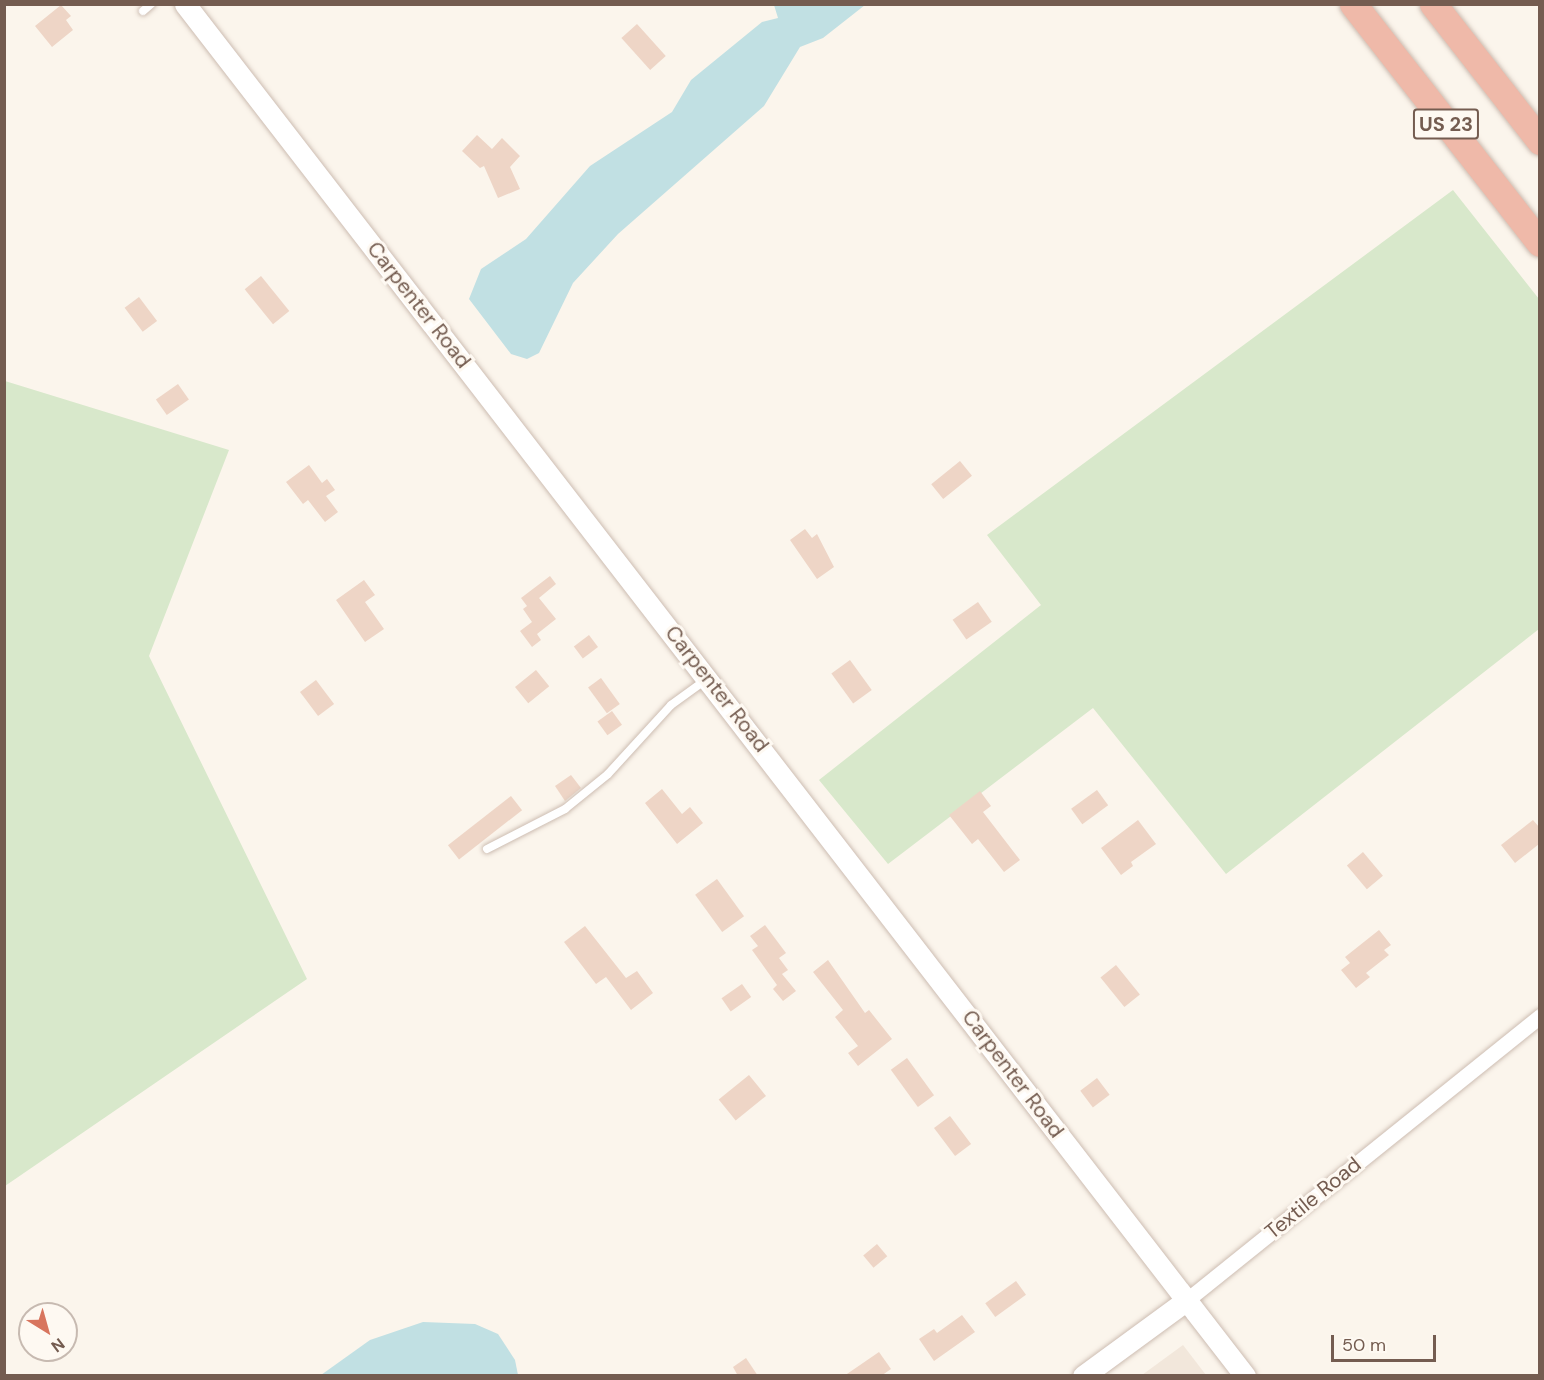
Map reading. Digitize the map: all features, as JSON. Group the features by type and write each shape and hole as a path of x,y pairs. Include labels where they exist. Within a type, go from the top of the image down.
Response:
{"highway":[{"name":"US 23","path":"1353,4 1539,243"},
{"name":"US 23","path":"1433,4 1539,141"}],"main road":[{"name":"Carpenter Road","path":"185,4 1245,1376"},
{"name":"Textile Road","path":"1083,1376 1187,1300"}],"street":[{"name":"Textile Road","path":"1187,1300 1539,1016"}],"lane":[{"path":"143,11 151,4"},
{"path":"487,849 565,809 608,774 671,705 708,678"}],"shaded area":[{"path":"1183,1345 1206,1375 1142,1375"}],"green space":[{"path":"1453,190 1539,299 1539,629 1226,874 1093,708 888,864 819,780 1041,605 987,535"},
{"path":"5,381 229,450 149,656 307,979 5,1186"}],"water":[{"path":"774,5 865,5 823,38 800,47 764,106 618,234 573,283 539,353 527,359 511,354 469,299 481,269 526,239 590,166 672,112 691,80 762,22 778,18"},
{"path":"423,1322 475,1324 498,1334 515,1360 518,1375 321,1375 370,1340"}],"building":[{"path":"61,5 71,16 66,20 73,30 52,47 35,26"},
{"path":"637,24 666,56 650,70 621,38"},
{"path":"477,135 492,149 502,138 520,156 510,167 520,189 498,198 484,166 480,168 462,151"},
{"path":"261,276 289,311 273,324 245,289"},
{"path":"139,297 157,321 143,332 125,308"},
{"path":"178,384 189,400 167,415 156,399"},
{"path":"960,461 972,476 943,499 931,484"},
{"path":"309,465 322,483 327,479 335,490 326,496 338,512 325,522 308,500 303,504 286,482"},
{"path":"805,529 812,538 817,534 834,567 817,579 790,540"},
{"path":"550,576 556,584 539,598 556,619 537,634 541,640 532,647 520,631 532,622 523,609 527,606 521,598"},
{"path":"364,580 375,595 365,602 384,629 365,642 336,600"},
{"path":"978,602 992,622 966,639 953,620"},
{"path":"589,635 598,647 583,658 574,646"},
{"path":"850,660 872,690 853,703 831,674"},
{"path":"536,670 549,686 528,703 515,687"},
{"path":"601,678 620,704 607,713 588,687"},
{"path":"316,680 334,704 318,716 300,692"},
{"path":"612,711 622,725 607,735 597,722"},
{"path":"571,775 581,788 565,801 555,786"},
{"path":"662,789 682,814 690,807 703,823 677,844 645,803"},
{"path":"1097,790 1108,805 1082,824 1071,809"},
{"path":"980,791 991,806 983,812 1020,860 1004,872 978,839 972,844 949,815"},
{"path":"511,796 522,810 459,859 448,845"},
{"path":"1138,820 1156,844 1131,862 1133,866 1121,875 1101,848"},
{"path":"1533,820 1539,827 1539,844 1515,863 1501,845"},
{"path":"1363,852 1383,876 1367,889 1347,865"},
{"path":"717,879 744,916 722,932 695,895"},
{"path":"765,925 786,953 779,958 788,970 782,974 796,991 783,1001 773,989 777,985 752,950 758,946 750,936"},
{"path":"585,926 626,978 637,971 653,993 631,1010 606,977 596,984 564,942"},
{"path":"1379,930 1391,945 1384,950 1389,955 1366,973 1370,977 1356,988 1341,970 1350,963 1345,957"},
{"path":"828,960 865,1013 869,1010 892,1039 858,1066 848,1053 858,1046 835,1017 843,1010 813,972"},
{"path":"1116,965 1140,995 1124,1007 1100,978"},
{"path":"742,984 751,997 731,1011 722,998"},
{"path":"907,1058 934,1095 918,1107 891,1070"},
{"path":"749,1075 766,1096 736,1121 719,1100"},
{"path":"1097,1078 1110,1095 1093,1107 1080,1091"},
{"path":"950,1116 971,1144 955,1156 934,1128"},
{"path":"877,1244 887,1256 873,1268 863,1256"},
{"path":"1016,1281 1026,1295 995,1317 985,1303"},
{"path":"962,1315 975,1332 934,1361 919,1339 934,1329 937,1333"},
{"path":"879,1352 891,1369 881,1376 844,1376"},
{"path":"746,1358 758,1376 738,1376 733,1367"}]}
